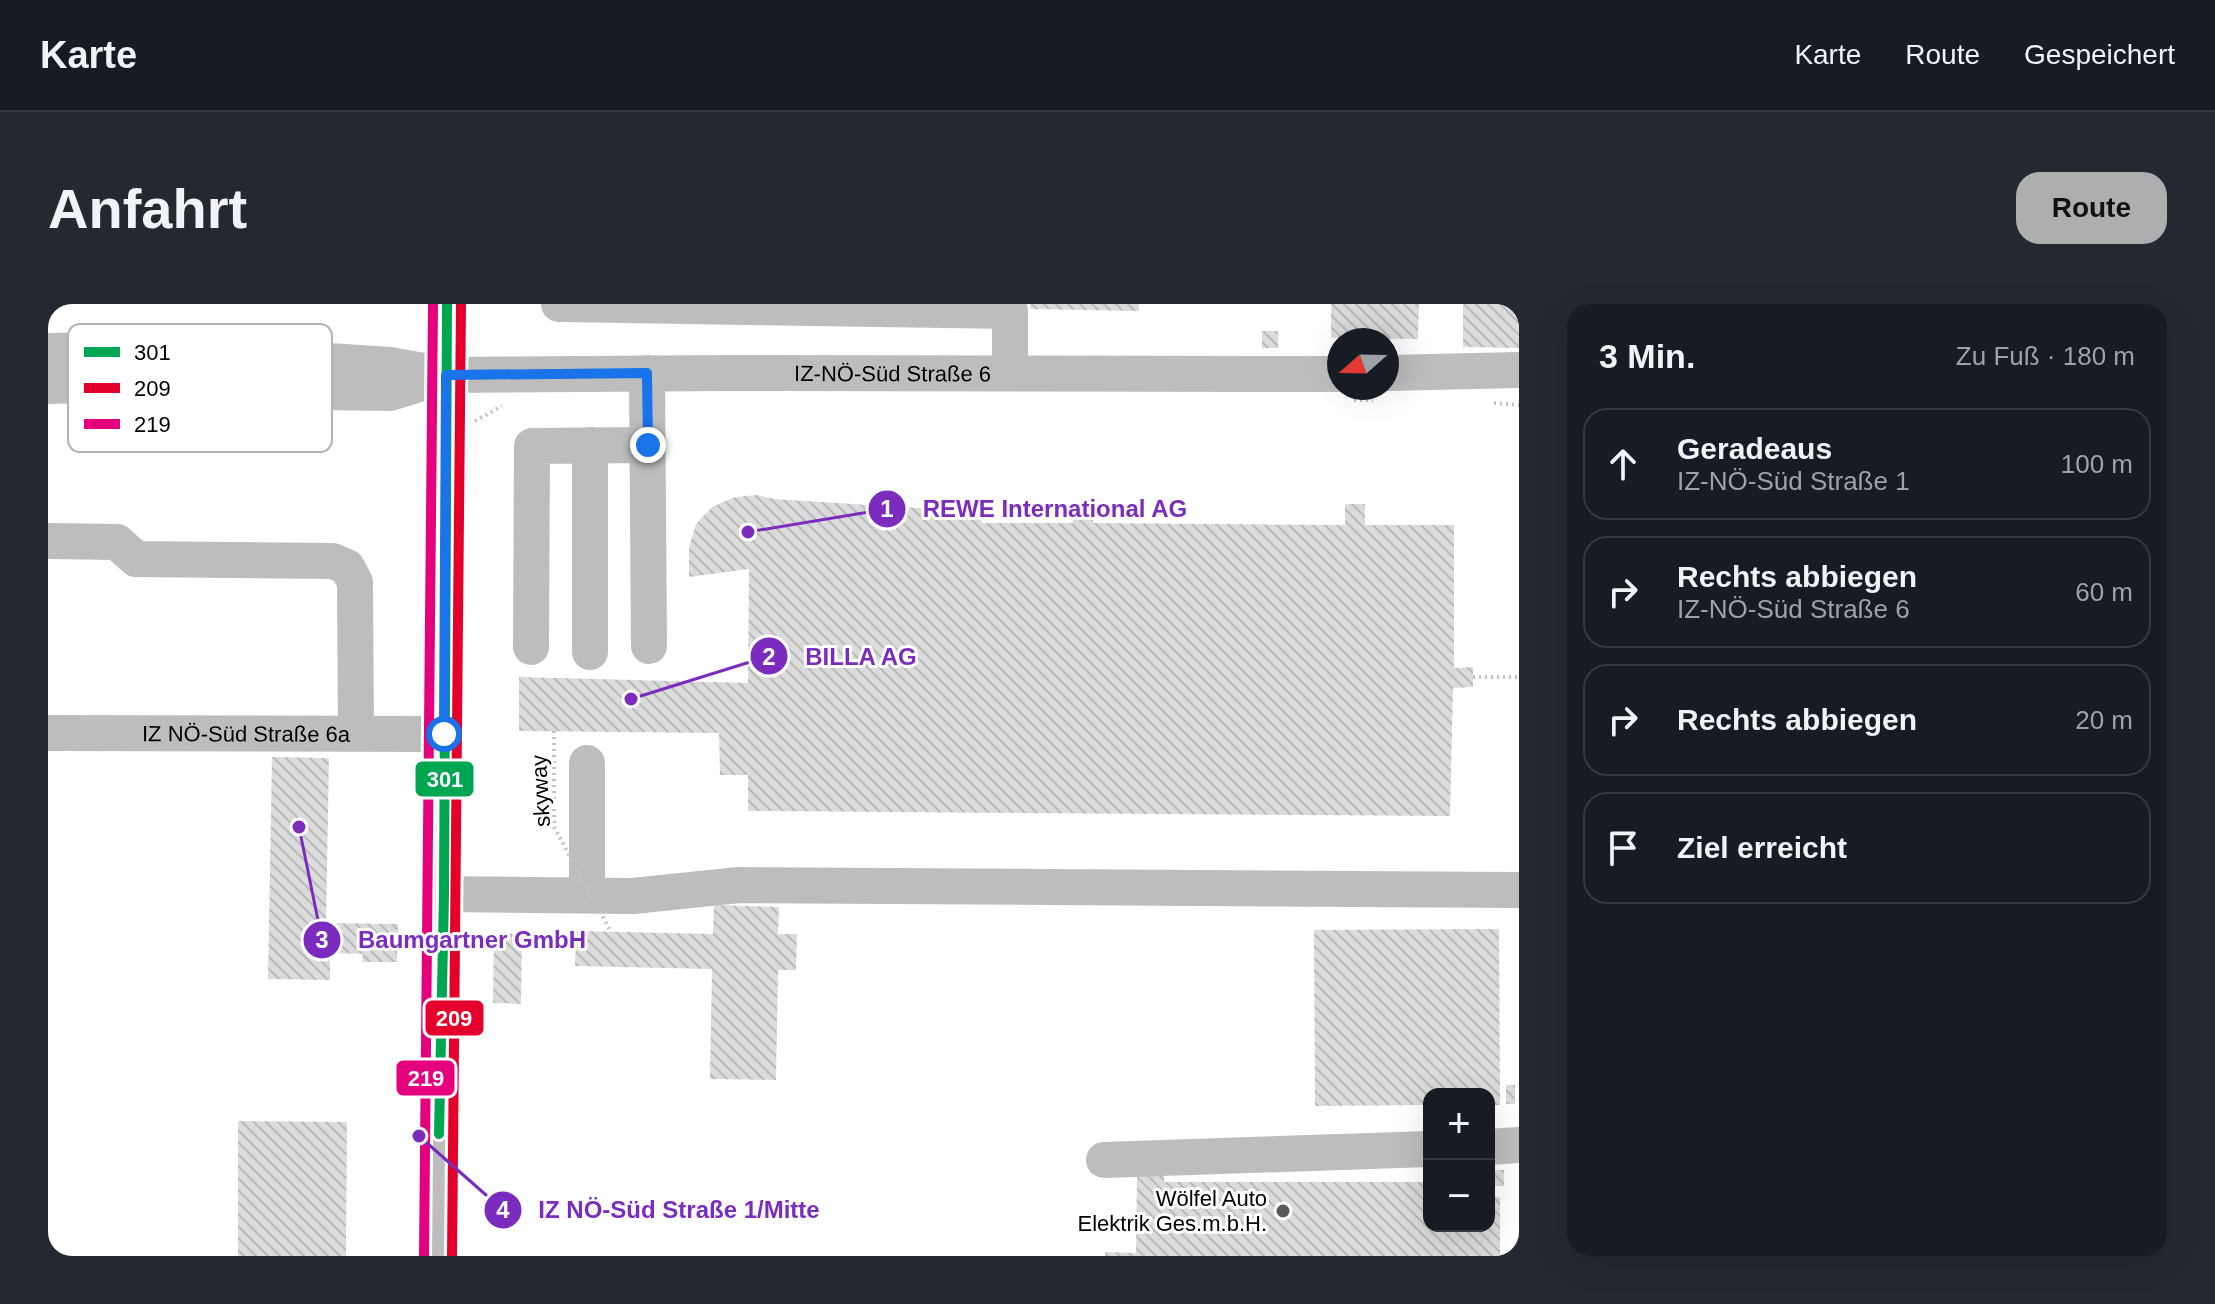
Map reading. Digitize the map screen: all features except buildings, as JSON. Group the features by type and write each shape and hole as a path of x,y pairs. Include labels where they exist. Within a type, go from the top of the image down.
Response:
{"street":[{"path":"438,1256 444,894 447,304"},
{"path":"559,304 1010,311 1010,373"},
{"name":"IZ-NÖ-Süd Straße 6","path":"48,351 68,351"},
{"name":"IZ-NÖ-Süd Straße 6","path":"332,361 390,365 446,375 1327,374"},
{"path":"1399,373 1519,370"},
{"path":"647,373 649,646"},
{"name":"IZ-NÖ-Süd Straße 6","path":"332,392 390,393 446,375"},
{"name":"IZ-NÖ-Süd Straße 6","path":"48,386 68,385"},
{"path":"590,445 590,652"},
{"path":"531,647 532,446 648,445"},
{"path":"48,541 117,542 136,559 333,561 347,567 355,582 356,733"},
{"name":"IZ NÖ-Süd Straße 6a","path":"48,733 444,734"},
{"path":"587,763 587,895"},
{"path":"444,894 633,896 739,885 1519,890"},
{"path":"1495,1147 1519,1145"},
{"path":"1104,1160 1423,1149"}],"path":[{"path":"1473,677 1519,677"},
{"name":"skyway","path":"554,731 554,827 611,932"}],"transit line":[{"name":"219","path":"424,1256 433,304"},
{"name":"301","path":"439,1134 444,894 447,304"},
{"name":"209","path":"452,1256 461,304"}],"place":[{"name":"REWE International AG","path":"748,532"},
{"name":"BILLA AG","path":"631,699"},
{"name":"Baumgartner GmbH","path":"299,827"},
{"name":"IZ NÖ-Süd Straße 1/Mitte","path":"419,1136"},
{"name":"Wölfel Auto Elektrik Ges.m.b.H.","path":"1283,1211"}],"route":[{"path":"444,734 446,375 647,373 648,445"}]}
